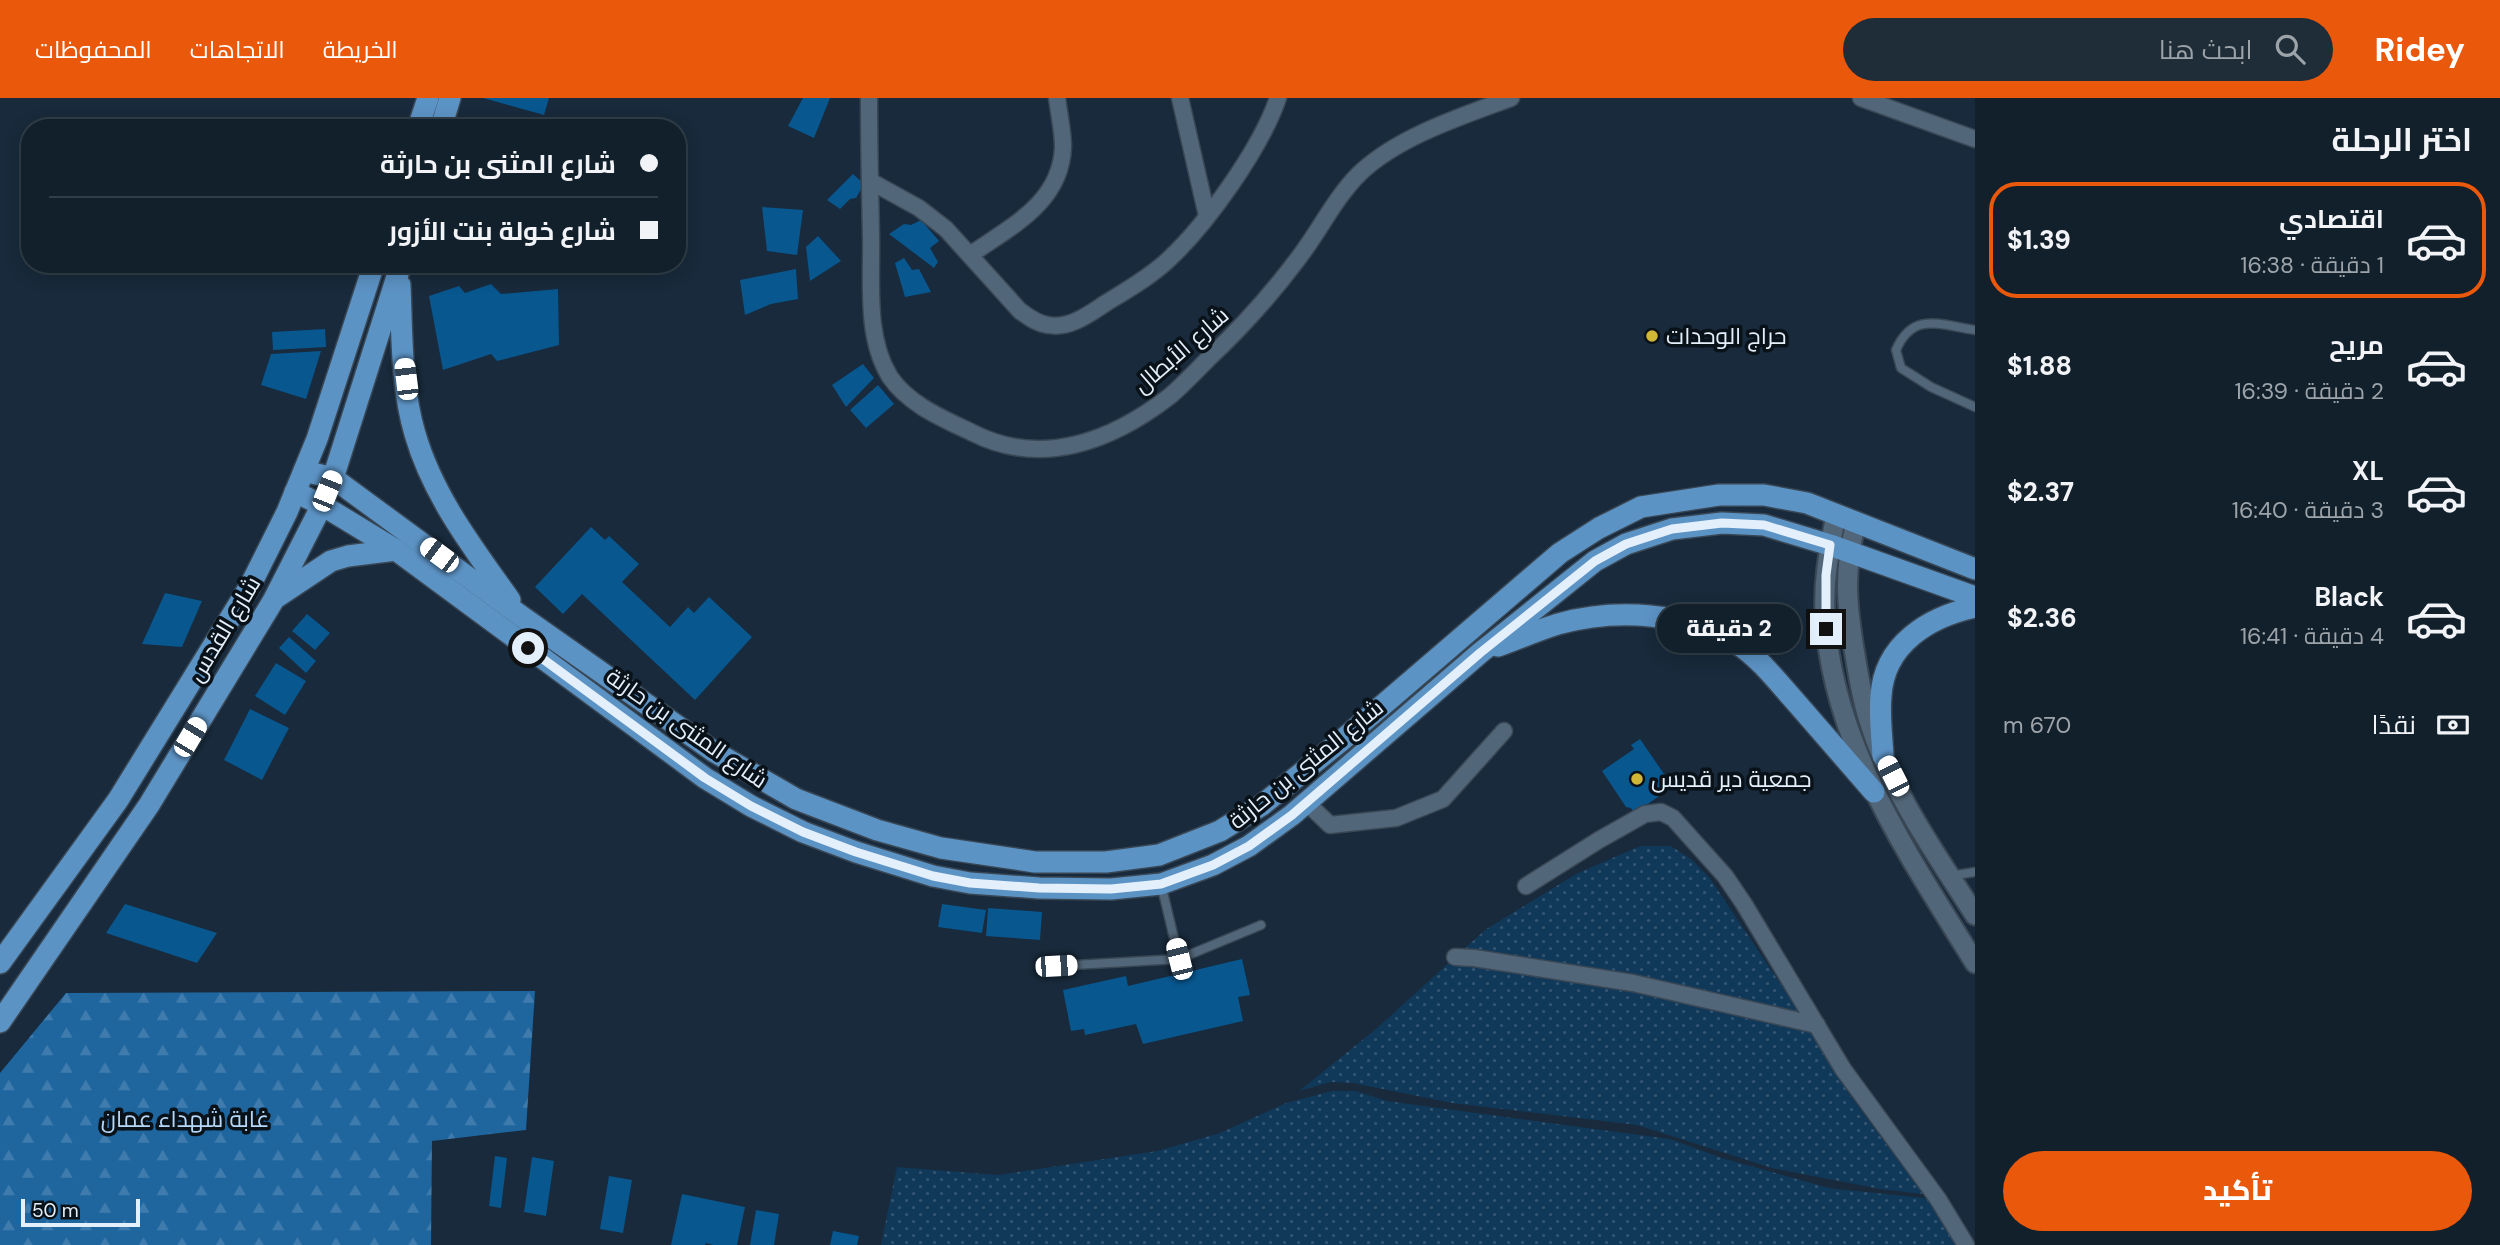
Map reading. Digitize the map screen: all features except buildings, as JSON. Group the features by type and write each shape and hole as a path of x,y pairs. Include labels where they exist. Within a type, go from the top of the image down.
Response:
{"highway":[{"path":"421,119 428,98"},
{"path":"444,119 450,98"},
{"name":"شارع القدس","path":"0,963 118,800 250,586 317,439 371,273"},
{"name":"شارع القدس","path":"0,1022 149,805 273,601 333,478 398,273"},
{"path":"400,273 404,361 414,433 432,478 461,531 521,616"},
{"name":"شارع المثنى بن حارثة","path":"304,471 333,478 521,616 713,751 796,799 877,830 941,848 1035,862 1106,862 1159,855 1220,831 1262,805 1341,741 1560,553 1598,528 1641,507 1719,495 1765,495 1807,503 1975,569"},
{"name":"شارع المثنى بن حارثة","path":"295,492 322,505 396,550 705,778 751,806 803,832 920,872 970,883 1039,888 1111,889 1161,884 1213,865 1249,846 1306,802 1480,653 1595,561 1626,544 1672,529 1722,523 1764,525 1839,548 1975,597"},
{"path":"273,601 331,561 396,550"},
{"path":"1882,756 1881,696 1891,661 1904,641 1918,629 1957,611 1975,607"},
{"path":"1480,653 1559,624 1597,617 1634,615 1670,618 1703,627 1738,645 1763,665 1874,792"}],"street":[{"name":"شارع الأبطال","path":"869,98 872,310 881,358 906,396 937,416 983,438 1014,448 1042,451 1071,447 1134,420 1170,395 1249,321 1360,173 1398,146 1442,125 1511,98"},
{"path":"970,255 1036,209 1052,187 1061,163 1063,145 1057,98"},
{"path":"1180,98 1207,216"},
{"path":"870,181 919,208 946,229 1020,311 1034,321 1048,326 1063,325 1080,319 1168,261 1207,216 1261,139 1278,98"},
{"path":"1861,98 1975,139"},
{"path":"1846,518 1839,548 1826,575 1827,647 1836,689 1874,792 1975,963"},
{"path":"1839,548 1846,571 1857,666 1868,717 1882,756 1913,816 1975,915"},
{"path":"1306,802 1330,825 1396,818 1443,799 1504,731"},
{"path":"1526,886 1645,814 1661,812 1673,818 1725,876 1843,1069 1938,1199 1966,1245"},
{"path":"1455,957 1633,983 1817,1025"}],"lane":[{"path":"1975,330 1930,324 1914,325 1901,338 1895,350 1901,368 1931,387 1975,407"},
{"path":"1950,876 1975,872"},
{"path":"1161,884 1179,959"},
{"path":"1056,966 1179,959 1261,925"}],"shaded area":[{"path":"1640,846 1671,846 1692,860 1709,877 1806,1022 1849,1094 1923,1194 1880,1189 1772,1168 1637,1125 1452,1103 1353,1083 1331,1082 1299,1091 1376,1029 1485,930 1576,874"},
{"path":"1332,1091 1356,1091 1387,1101 1670,1139 1722,1158 1829,1188 1932,1199 1958,1245 881,1245 897,1167 998,1175 1157,1151 1220,1133 1286,1103"}],"green space":[{"name":"غابة شهداء عمان","path":"535,991 526,1130 432,1141 431,1245 0,1245 0,1073 66,993"}],"place":[{"name":"حراج الوحدات","path":"1652,336"},
{"name":"جمعية دير قديس","path":"1637,779"}],"route":[{"path":"528,648 705,778 751,806 803,832 933,876 970,883 1111,889 1161,884 1213,865 1249,846 1292,815 1480,653 1595,561 1626,544 1672,529 1722,523 1764,525 1830,545 1826,575 1826,629"}]}
